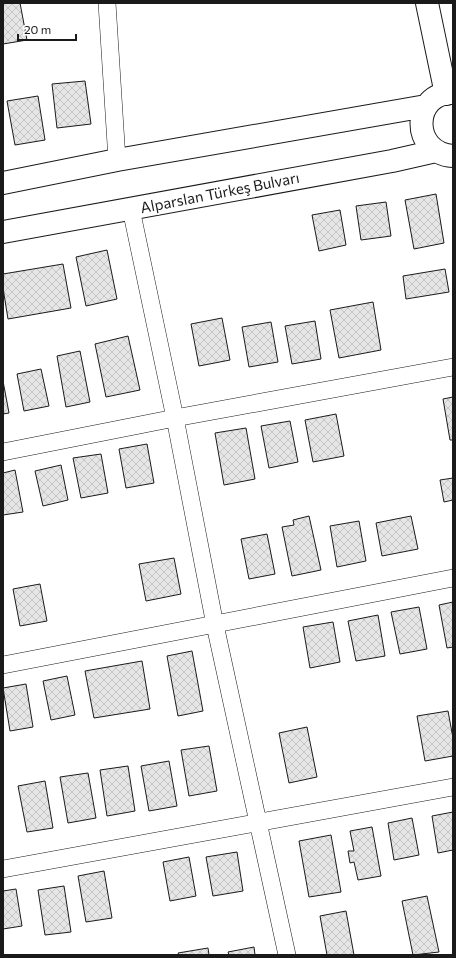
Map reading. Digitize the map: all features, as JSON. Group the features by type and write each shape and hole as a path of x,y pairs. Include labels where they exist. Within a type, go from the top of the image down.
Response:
{"main road":[{"path":"3,184 117,160 426,106 434,99 450,94 427,3"},
{"name":"Alparslan Türkeş Bulvarı","path":"426,106 422,115 421,126 423,136 428,145 445,153"},
{"name":"Alparslan Türkeş Bulvarı","path":"3,232 445,153"}],"street":[{"path":"107,3 117,160"},
{"path":"131,209 175,418 215,625 287,955"},
{"path":"3,452 175,418 453,367"},
{"path":"3,665 453,578"},
{"path":"3,869 453,787"}],"building":[{"path":"3,3 20,3 27,40 3,44"},
{"path":"85,81 91,124 57,128 52,84"},
{"path":"38,96 45,140 15,145 7,101"},
{"path":"436,194 444,243 414,249 405,200"},
{"path":"386,202 391,236 361,240 356,206"},
{"path":"340,210 346,245 319,251 312,215"},
{"path":"107,250 117,299 86,306 76,257"},
{"path":"63,264 71,308 8,319 3,288 3,274"},
{"path":"445,269 449,292 406,299 403,276"},
{"path":"373,302 381,350 339,358 330,310"},
{"path":"222,318 230,360 199,366 191,324"},
{"path":"315,321 321,359 292,364 285,326"},
{"path":"271,322 278,362 249,367 242,327"},
{"path":"128,336 140,390 106,397 95,344"},
{"path":"80,351 90,402 66,407 57,356"},
{"path":"41,369 49,406 24,411 17,374"},
{"path":"3,381 9,413 3,414"},
{"path":"453,397 453,440 450,440 443,399"},
{"path":"336,414 344,456 313,462 305,420"},
{"path":"290,421 298,462 269,468 261,426"},
{"path":"246,428 255,479 224,485 215,433"},
{"path":"147,444 154,483 126,488 119,449"},
{"path":"101,454 108,493 81,498 73,458"},
{"path":"61,465 68,500 43,506 35,471"},
{"path":"15,470 23,512 3,515 3,473"},
{"path":"453,478 453,500 444,502 440,480"},
{"path":"309,516 321,570 292,576 282,527 294,525 293,520"},
{"path":"411,516 418,549 382,556 376,523"},
{"path":"359,521 366,561 337,567 330,526"},
{"path":"267,534 275,574 249,579 241,539"},
{"path":"174,558 181,594 146,601 139,564"},
{"path":"40,584 47,621 20,626 13,589"},
{"path":"453,602 453,647 447,648 439,605"},
{"path":"419,607 427,649 400,654 391,612"},
{"path":"378,615 385,656 356,661 348,621"},
{"path":"333,622 340,662 310,668 303,627"},
{"path":"192,651 203,711 178,716 167,656"},
{"path":"142,661 150,709 94,718 85,671"},
{"path":"67,676 75,715 51,720 43,681"},
{"path":"26,684 33,727 10,731 3,688"},
{"path":"448,711 453,738 453,756 425,761 417,716"},
{"path":"307,727 317,777 289,783 279,733"},
{"path":"209,746 217,791 189,796 181,750"},
{"path":"169,761 177,806 149,811 141,766"},
{"path":"128,766 135,811 107,816 100,770"},
{"path":"88,773 96,818 68,823 60,777"},
{"path":"45,781 53,828 27,832 18,786"},
{"path":"453,812 453,850 438,853 432,816"},
{"path":"412,818 419,855 394,860 388,823"},
{"path":"372,827 381,876 358,880 354,862 350,863 348,851 354,851 350,831"},
{"path":"331,835 341,892 309,897 299,841"},
{"path":"237,852 243,891 213,896 206,857"},
{"path":"189,857 196,896 170,901 163,862"},
{"path":"104,871 112,918 86,922 78,876"},
{"path":"64,886 71,932 45,935 38,890"},
{"path":"16,889 22,926 3,929 3,891"},
{"path":"427,896 439,952 413,955 402,901"},
{"path":"346,911 354,955 327,955 320,916"},
{"path":"254,947 255,955 229,955 228,952"},
{"path":"208,948 209,955 179,955 178,953"}]}
